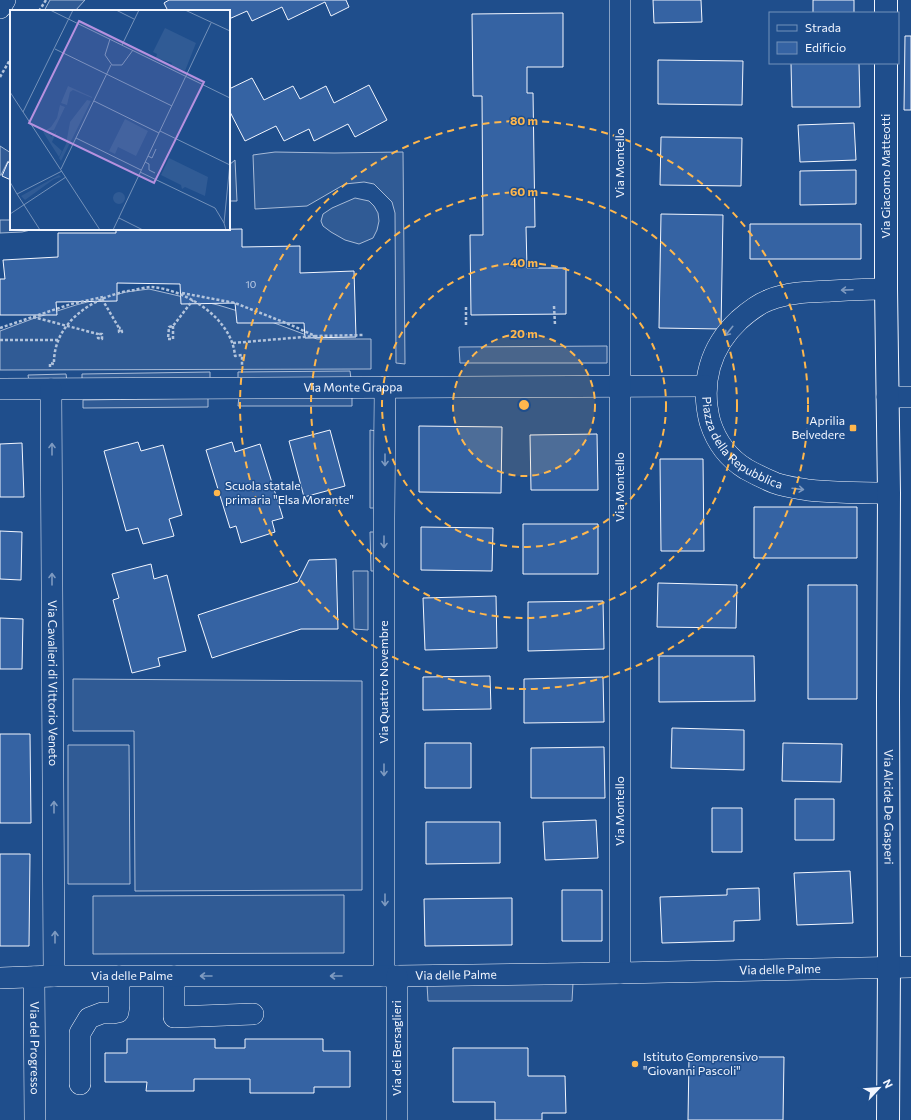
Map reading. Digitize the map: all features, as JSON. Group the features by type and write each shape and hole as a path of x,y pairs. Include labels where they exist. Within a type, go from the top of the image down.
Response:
{"street":[{"path":"0,8 5,0"},
{"name":"Via Montello","path":"620,0 620,973"},
{"path":"886,0 886,12"},
{"name":"Via Giacomo Matteotti","path":"886,64 886,288"},
{"path":"886,288 889,493"},
{"name":"Piazza della Repubblica","path":"886,288 800,292 783,295 756,306 746,313 728,331 717,348 710,364 706,386 706,396 713,432 718,442 731,458 746,469 776,484 791,488 832,493 889,493"},
{"name":"Via Monte Grappa","path":"0,389 51,380 385,387 706,386"},
{"name":"Via Cavalieri di Vittorio Veneto","path":"44,977 51,380"},
{"name":"Via Quattro Novembre","path":"385,387 384,519 386,976"},
{"path":"887,397 911,397"},
{"name":"Via Alcide De Gasperi","path":"888,1120 889,493"},
{"name":"Via delle Palme","path":"0,978 119,976 386,976 911,967"},
{"path":"80,1084 80,1033 89,1018 102,1013 113,1014 118,1012 119,976"},
{"path":"174,976 174,1017 253,1014"},
{"name":"Via dei Bersaglieri","path":"386,976 397,1120"},
{"name":"Via del Progresso","path":"35,1120 44,977"}],"path":[{"path":"40,10 46,0"},
{"path":"0,77 10,60"},
{"path":"0,328 70,304 125,291 151,287 234,303 315,336"},
{"path":"176,292 193,300 214,317 224,328 233,343 235,356 242,355 242,370"},
{"path":"51,380 50,364 54,364 58,340 66,325 79,312 107,296"},
{"path":"102,299 119,328"},
{"path":"173,326 173,339 168,339 169,327 173,326 193,300"},
{"path":"554,306 555,325"},
{"path":"466,307 466,326"},
{"path":"32,317 98,334"},
{"path":"233,343 315,336 364,335"},
{"path":"0,340 58,340"}],"shaded area":[{"path":"50,0 85,0 76,10 45,10"},
{"path":"0,146 10,152 10,162 8,161 0,175"},
{"path":"275,152 403,152 405,364 396,363 395,213 392,202 374,184 364,182 345,184 307,206 255,209 253,155"},
{"path":"235,160 237,201 230,201 230,164"},
{"path":"355,198 369,201 378,213 379,221 373,238 359,244 345,240 331,232 323,226 321,221 323,214 332,208"},
{"path":"0,220 10,220 10,230 31,230 22,232 0,233"},
{"path":"149,289 218,305 261,318 317,339 371,339 371,369 0,370 0,331 76,305 126,292"},
{"path":"607,346 607,363 460,363 459,347"},
{"path":"350,371 351,379 238,380 238,372"},
{"path":"210,372 210,380 82,382 82,374"},
{"path":"66,374 67,381 29,382 28,375"},
{"path":"239,396 352,396 352,406 238,406"},
{"path":"208,398 208,407 83,408 83,400"},
{"path":"370,430 376,431 377,508 370,508"},
{"path":"370,532 376,532 377,571 371,571"},
{"path":"353,571 368,571 368,630 354,629"},
{"path":"73,679 362,681 362,890 135,891 134,731 73,731"},
{"path":"68,745 129,745 130,884 68,884"},
{"path":"344,895 344,953 93,954 93,896"},
{"path":"573,983 572,1001 428,1001 427,984"}],"building":[{"path":"169,0 346,0 349,7 331,16 325,2 288,20 282,7 252,21 247,11 230,19 230,10 168,10 164,3"},
{"path":"653,0 701,0 702,22 654,23"},
{"path":"813,0 854,0 854,12 813,12"},
{"path":"563,13 563,67 527,67 527,93 533,93 535,227 526,227 527,268 566,268 566,314 471,315 470,235 483,235 482,96 473,96 472,14"},
{"path":"905,36 911,36 911,110 904,110"},
{"path":"658,60 743,61 742,105 658,104"},
{"path":"791,64 859,64 860,107 792,107"},
{"path":"252,78 264,100 293,86 300,99 326,86 334,103 369,85 387,120 355,137 348,124 314,141 309,129 284,141 276,126 245,141 230,112 230,89"},
{"path":"854,123 856,160 800,162 798,125"},
{"path":"661,137 742,138 741,186 660,185"},
{"path":"8,162 10,163 10,180 2,176"},
{"path":"856,170 856,204 800,205 800,171"},
{"path":"661,214 723,215 721,329 659,328"},
{"path":"750,224 861,224 861,259 750,259"},
{"path":"242,229 242,247 300,246 300,273 354,271 356,337 305,338 304,323 237,323 235,303 181,304 180,284 117,283 117,301 56,302 57,315 0,315 0,279 5,279 3,260 58,257 58,233 116,233 116,230"},
{"path":"419,426 502,427 501,493 419,492"},
{"path":"330,430 345,486 304,497 289,441"},
{"path":"597,434 598,490 531,490 530,435"},
{"path":"138,442 141,451 163,445 182,515 169,519 174,536 143,544 138,528 126,531 104,451"},
{"path":"232,442 235,452 260,444 283,518 272,521 275,532 241,543 236,526 230,528 206,450"},
{"path":"22,443 24,497 0,497 0,444"},
{"path":"660,459 703,459 704,551 661,551"},
{"path":"754,507 857,507 857,558 754,558"},
{"path":"523,524 598,524 598,574 523,574"},
{"path":"421,527 493,528 492,571 421,570"},
{"path":"0,531 22,532 21,580 0,579"},
{"path":"336,559 338,629 301,629 212,658 198,615 298,582 309,560"},
{"path":"151,564 154,579 167,575 186,651 158,658 160,666 132,673 113,600 119,598 112,574"},
{"path":"658,583 737,585 736,628 657,627"},
{"path":"808,585 857,585 857,699 808,699"},
{"path":"496,596 497,648 425,650 423,598"},
{"path":"603,601 604,649 528,651 528,602"},
{"path":"0,618 23,619 22,669 0,669"},
{"path":"659,656 754,656 755,701 659,702"},
{"path":"490,676 491,709 423,710 423,677"},
{"path":"603,677 604,722 524,723 524,679"},
{"path":"672,728 744,730 744,770 671,768"},
{"path":"0,734 30,734 31,823 0,823"},
{"path":"425,743 471,743 471,788 425,788"},
{"path":"783,743 842,744 841,782 782,781"},
{"path":"604,747 605,798 531,798 531,748"},
{"path":"795,799 834,799 834,840 795,840"},
{"path":"712,808 742,808 742,852 712,852"},
{"path":"596,820 598,858 545,860 543,822"},
{"path":"426,822 500,822 500,863 426,864"},
{"path":"0,854 30,854 29,946 0,946"},
{"path":"850,871 853,923 797,925 794,873"},
{"path":"759,888 760,920 734,921 734,941 662,943 660,897 727,895 727,889"},
{"path":"562,890 602,890 602,941 562,941"},
{"path":"512,898 512,945 425,946 424,899"},
{"path":"127,1039 215,1039 215,1048 245,1048 245,1039 323,1039 323,1051 350,1051 350,1087 314,1087 314,1093 250,1093 250,1079 194,1079 194,1091 146,1091 147,1082 105,1082 105,1053 127,1053"},
{"path":"453,1048 528,1048 528,1076 565,1076 566,1113 542,1113 542,1120 495,1120 495,1102 453,1102"},
{"path":"689,1057 784,1057 783,1120 688,1120"}],"place":[{"name":"Aprilia Belvedere","path":"853,428"},
{"name":"Scuola statale primaria \"Elsa Morante\"","path":"217,493"},
{"name":"Istituto Comprensivo \"Giovanni Pascoli\"","path":"635,1064"}]}
